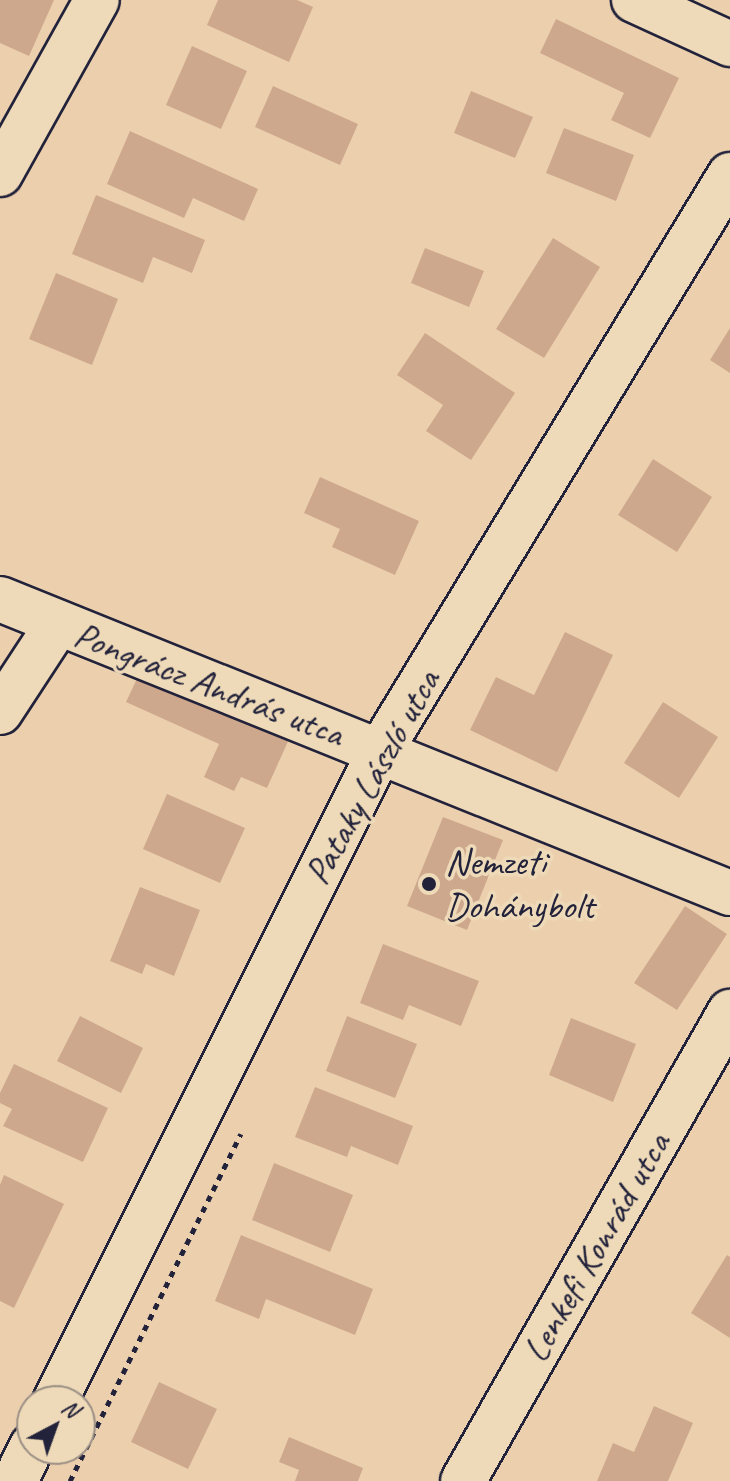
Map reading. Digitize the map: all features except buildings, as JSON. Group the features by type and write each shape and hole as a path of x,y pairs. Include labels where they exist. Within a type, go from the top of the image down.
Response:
{"street":[{"path":"0,174 97,0"},
{"path":"634,0 730,44"},
{"name":"Pataky László utca","path":"63,1385 380,751 730,175"},
{"name":"Pongrácz András utca","path":"0,599 57,625 380,751 730,893"},
{"path":"0,712 57,625"},
{"name":"Lenkefi Konrád utca","path":"463,1481 730,1012"}],"path":[{"path":"70,1481 245,1124"}],"place":[{"name":"Nemzeti Dohánybolt","path":"429,884"}]}
